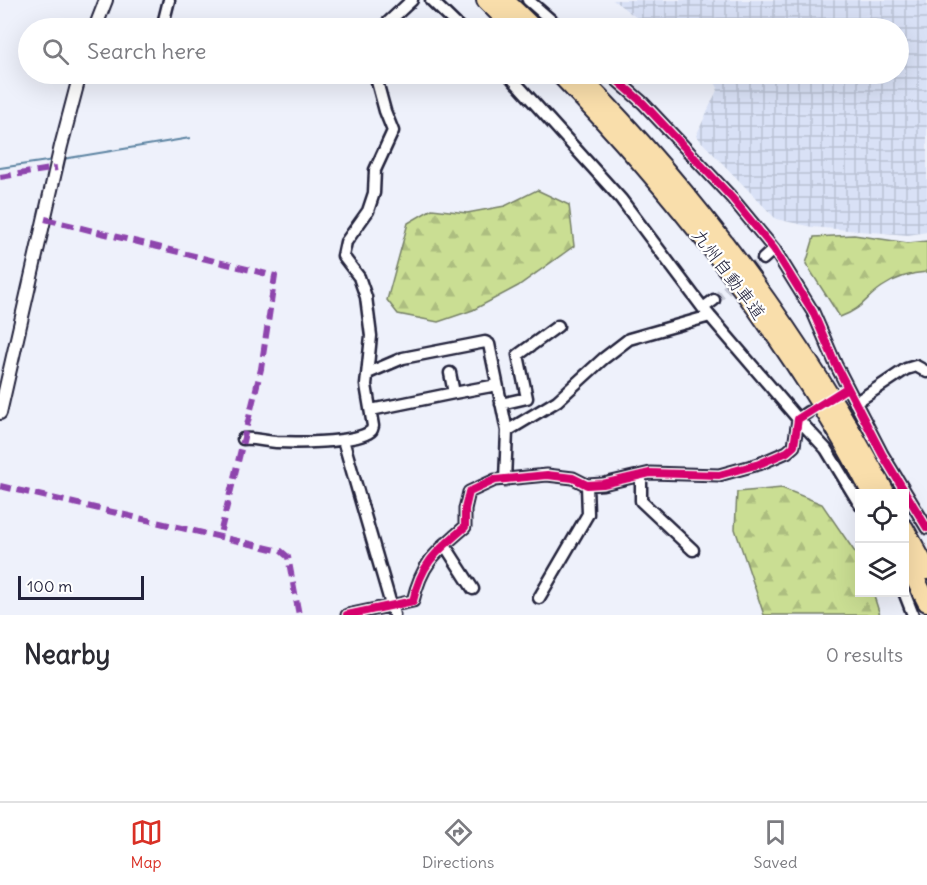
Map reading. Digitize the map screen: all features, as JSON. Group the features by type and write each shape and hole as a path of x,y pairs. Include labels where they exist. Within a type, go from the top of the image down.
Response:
{"highway":[{"path":"486,0 505,18"},
{"path":"504,0 523,18"},
{"name":"九州自動車道","path":"569,84 662,188 711,249 784,348 869,489"},
{"name":"九州自動車道","path":"587,84 672,180 752,281 837,408 883,489"},
{"path":"909,537 927,570"},
{"path":"909,567 927,602"}],"street":[{"path":"99,18 106,0"},
{"path":"164,18 169,0"},
{"path":"393,18 412,0"},
{"path":"431,0 450,18"},
{"path":"528,0 549,18"},
{"path":"0,413 77,84"},
{"path":"243,439 259,438 274,442 342,440 372,430 366,385 371,336 366,297 359,277 343,256 346,242 368,212 374,193 375,170 393,131 378,84"},
{"path":"517,84 621,199 706,312 798,419 826,448 855,497"},
{"path":"621,84 643,103 732,198 774,249 813,312 843,391 855,403 882,454 927,528"},
{"path":"763,259 774,249"},
{"path":"507,431 557,401 603,359 629,339 706,312 714,300"},
{"path":"501,404 527,398 518,354 558,326"},
{"path":"368,373 403,358 481,342 489,344 507,431 505,480"},
{"path":"855,403 906,369 916,366 927,372"},
{"path":"450,373 454,393"},
{"path":"370,410 497,385"},
{"path":"347,615 393,611 413,601 422,571 436,551 465,527 465,509 469,492 495,480 547,474 573,478 587,485 603,484 650,473 719,475 759,464 787,453 794,446 798,419 808,412"},
{"path":"342,440 393,611"},
{"path":"641,475 641,501 693,550"},
{"path":"539,598 588,514 587,485"},
{"path":"444,544 473,589"},
{"path":"906,597 914,615"}],"shaded area":[{"path":"613,0 927,0 927,232 908,235 812,227 776,219 696,136 718,88 716,84 909,84 909,18 637,18"}],"green space":[{"path":"537,190 569,205 574,246 518,286 473,310 438,322 398,314 387,300 408,223 432,209 467,213 505,206"},
{"path":"854,235 908,243 927,241 927,272 892,281 876,291 859,307 840,317 806,264 814,237"},
{"path":"782,488 822,504 855,552 855,597 874,597 880,615 764,615 735,529 737,492"}],"waterway":[{"path":"63,159 190,138"},
{"path":"0,168 54,160"}],"tunnel":[{"path":"714,300 763,259"}],"marked path":[{"path":"0,177 57,168"},
{"path":"45,219 275,276 261,369 219,538"},
{"path":"0,486 281,551 288,557 299,615"}],"cycle path":[{"path":"621,84 643,103 732,198 774,249 813,312 836,365 882,454 927,528"},
{"path":"347,615 413,601 421,576 431,559 465,527 465,509 469,492 495,480 547,475 573,478 587,485 603,484 650,473 719,475 759,464 787,452 794,446 798,419 847,388"}]}
